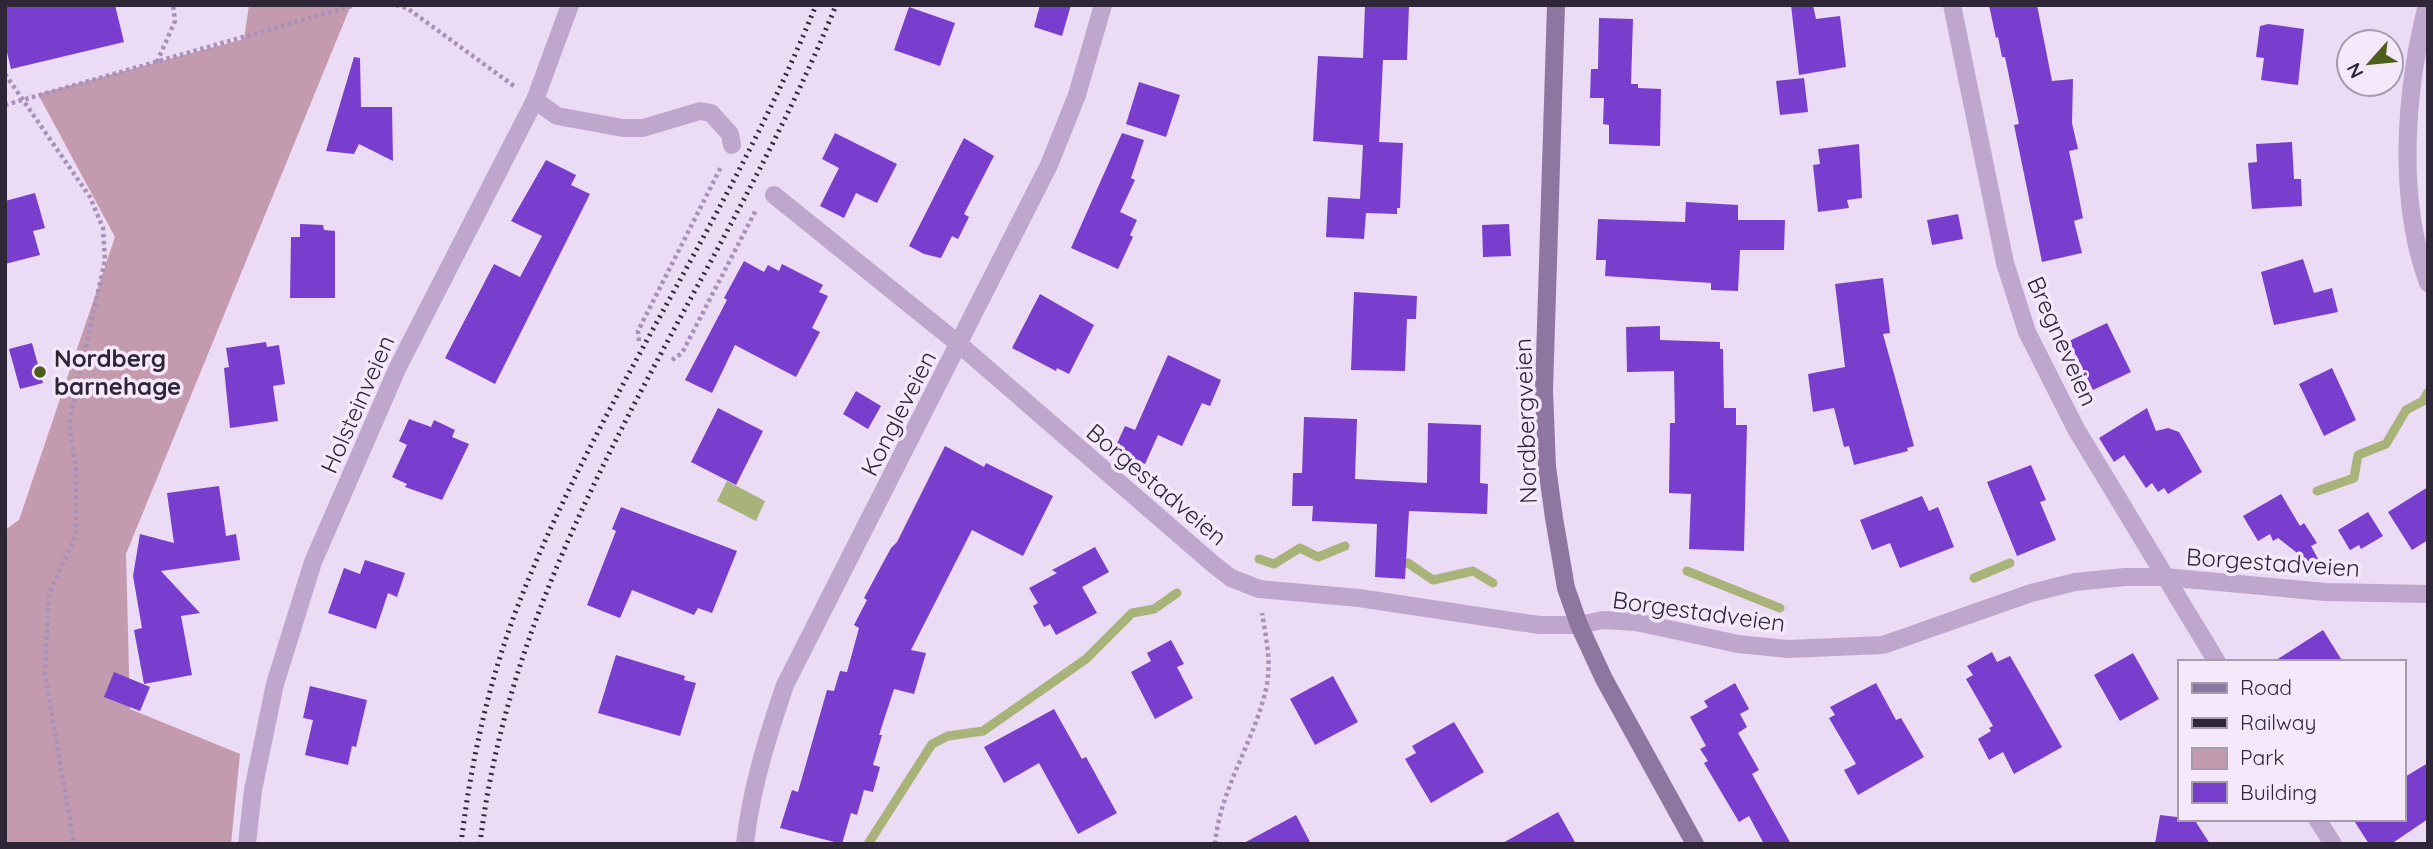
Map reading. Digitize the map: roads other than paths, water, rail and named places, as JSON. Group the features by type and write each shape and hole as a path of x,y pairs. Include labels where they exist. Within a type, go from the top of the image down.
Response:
{"street":[{"name":"Holsteinveien","path":"247,844 253,790 275,684 313,562 398,367 535,100 570,5"},
{"name":"Kongleveien","path":"745,844 749,807 764,746 785,685 960,345 1049,165 1077,95 1103,5"},
{"name":"Nordbergveien","path":"1556,5 1544,403 1547,467 1554,518 1566,589 1579,625 1604,679 1695,844"},
{"name":"Bregneveien","path":"1952,5 2015,302 2041,362 2076,429 2216,660"},
{"path":"2427,5 2417,45 2407,141 2417,246 2428,283"},
{"path":"535,100 557,116 594,125 623,128 643,128 700,111 711,114 730,134 732,145"},
{"name":"Borgestadveien","path":"774,195 960,345 1213,564 1231,578 1259,589 1359,598 1503,621 1579,625 1603,620 1636,622 1738,644 1788,649 1882,645 2031,593 2075,582 2164,577 2325,592 2428,594"},
{"path":"2318,821 2333,844"}],"waterway":[{"path":"2317,491 2354,478 2358,455 2386,444 2406,410 2423,401 2428,392"},
{"path":"1259,559 1274,564 1300,548 1318,557 1345,546"},
{"path":"1408,563 1433,580 1473,571 1493,583"},
{"path":"1974,578 2010,563"},
{"path":"1687,571 1780,608"},
{"path":"868,844 932,744 948,736 983,731 1086,659 1132,613 1154,609 1177,593"}],"railway":[{"path":"461,844 471,776 486,708 505,642 529,578 597,433 749,151 816,5"},
{"path":"480,844 501,731 535,622 579,517 629,414 789,109 836,5"}],"place":[{"name":"Nordberg barnehage","path":"40,372"}]}
